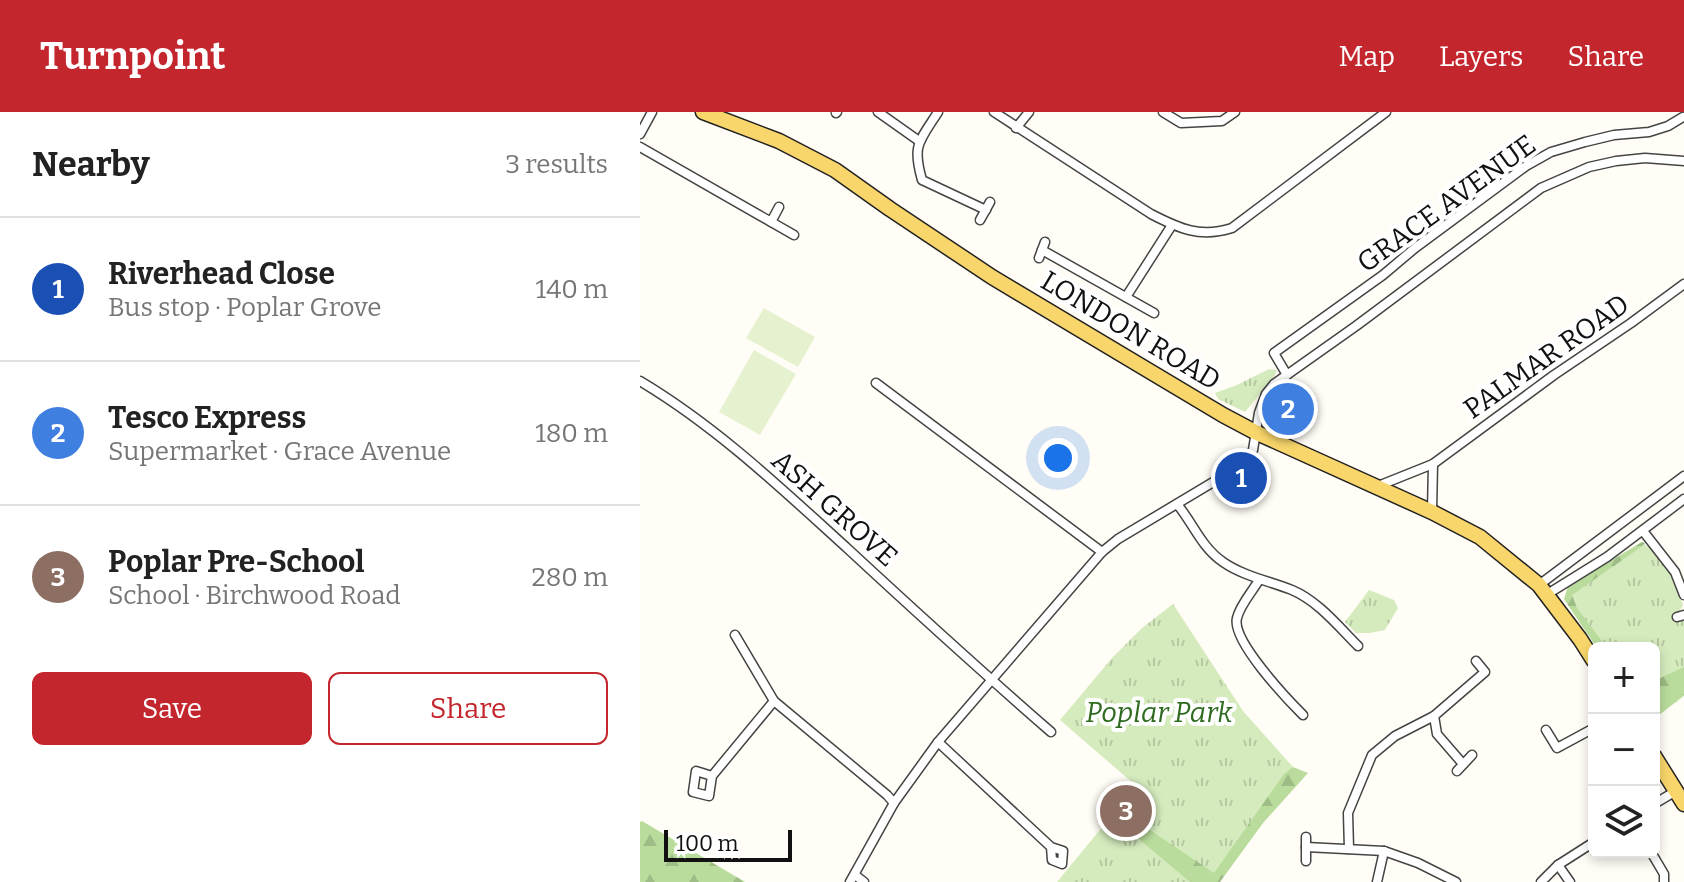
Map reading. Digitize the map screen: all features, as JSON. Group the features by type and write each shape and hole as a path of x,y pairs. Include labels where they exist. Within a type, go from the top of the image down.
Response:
{"main road":[{"name":"LONDON ROAD","path":"703,112 779,141 835,170 992,277 1255,432 1377,486 1480,537 1543,590 1588,652"},
{"path":"1660,765 1680,797"}],"street":[{"path":"640,134 652,112"},
{"path":"878,112 919,141"},
{"path":"938,112 919,141 916,159 922,180 988,206 980,220"},
{"path":"994,112 1151,214 1172,225 1202,233 1232,228 1386,112"},
{"path":"1016,128 1029,112"},
{"path":"1163,112 1181,123 1222,121 1235,112"},
{"name":"GRACE AVENUE","path":"1287,375 1274,353 1526,166 1551,152 1614,135 1649,132 1668,126 1683,116"},
{"path":"640,147 794,235"},
{"name":"GRACE AVENUE","path":"853,878 894,803 938,742 1102,552 1246,460 1253,450 1266,394 1274,384 1541,188 1589,167 1616,161 1645,158 1684,161"},
{"path":"771,222 779,207"},
{"path":"1126,297 1172,225"},
{"path":"1042,250 1154,313"},
{"name":"PALMAR ROAD","path":"1377,486 1433,464 1684,284"},
{"name":"ASH GROVE","path":"640,381 671,400 764,472 1051,732"},
{"path":"876,383 1102,552"},
{"path":"1432,512 1433,464"},
{"path":"1543,590 1684,476"},
{"path":"1543,590 1607,557 1684,499"},
{"path":"1177,504 1201,541 1223,562 1259,580 1294,591 1321,609 1358,646"},
{"path":"1643,531 1675,572 1684,595"},
{"path":"1259,580 1237,616 1236,627 1244,644 1273,684 1303,715"},
{"path":"735,635 774,701 894,803"},
{"path":"1349,849 1348,813 1372,755 1395,736 1434,716 1485,672 1476,661"},
{"path":"712,776 774,701"},
{"path":"1434,716 1437,734 1460,768 1472,755"},
{"path":"1546,730 1557,748 1588,731"},
{"path":"938,742 1051,847"},
{"path":"1660,802 1680,797"},
{"path":"1306,837 1306,861"},
{"path":"1541,882 1558,865 1588,846"},
{"path":"1306,847 1384,851 1418,863 1456,882"},
{"path":"1377,882 1384,851"},
{"path":"1655,858 1664,874 1664,882"},
{"path":"1558,865 1570,882"},
{"path":"853,878 864,882"}],"green space":[{"path":"764,308 815,337 798,367 746,338"},
{"path":"754,350 796,374 760,435 719,412"},
{"path":"1269,369 1277,370 1275,375 1245,412 1218,399 1215,393"},
{"path":"1642,542 1648,547 1650,545 1673,576 1683,605 1674,614 1676,620 1684,620 1684,696 1660,714 1660,642 1593,642 1564,599 1568,587"},
{"path":"1645,543 1572,595 1577,608 1602,642 1593,642 1564,599 1568,587"},
{"path":"1369,590 1394,600 1398,608 1385,630 1356,633 1345,622"},
{"name":"Poplar Park","path":"1173,604 1243,711 1293,767 1211,882 1057,882 1134,784 1060,720 1112,658 1142,628"},
{"path":"1684,667 1684,695 1660,714 1660,714 1660,678"},
{"path":"1293,767 1308,773 1263,823 1220,882 1190,882 1134,835 1147,828 1214,873 1284,774"},
{"path":"642,821 745,882 640,882"}],"place":[{"name":"Tesco Express","path":"1288,409"},
{"name":"Riverhead Close","path":"1241,478"},
{"name":"Poplar Pre-School","path":"1126,811"}]}
